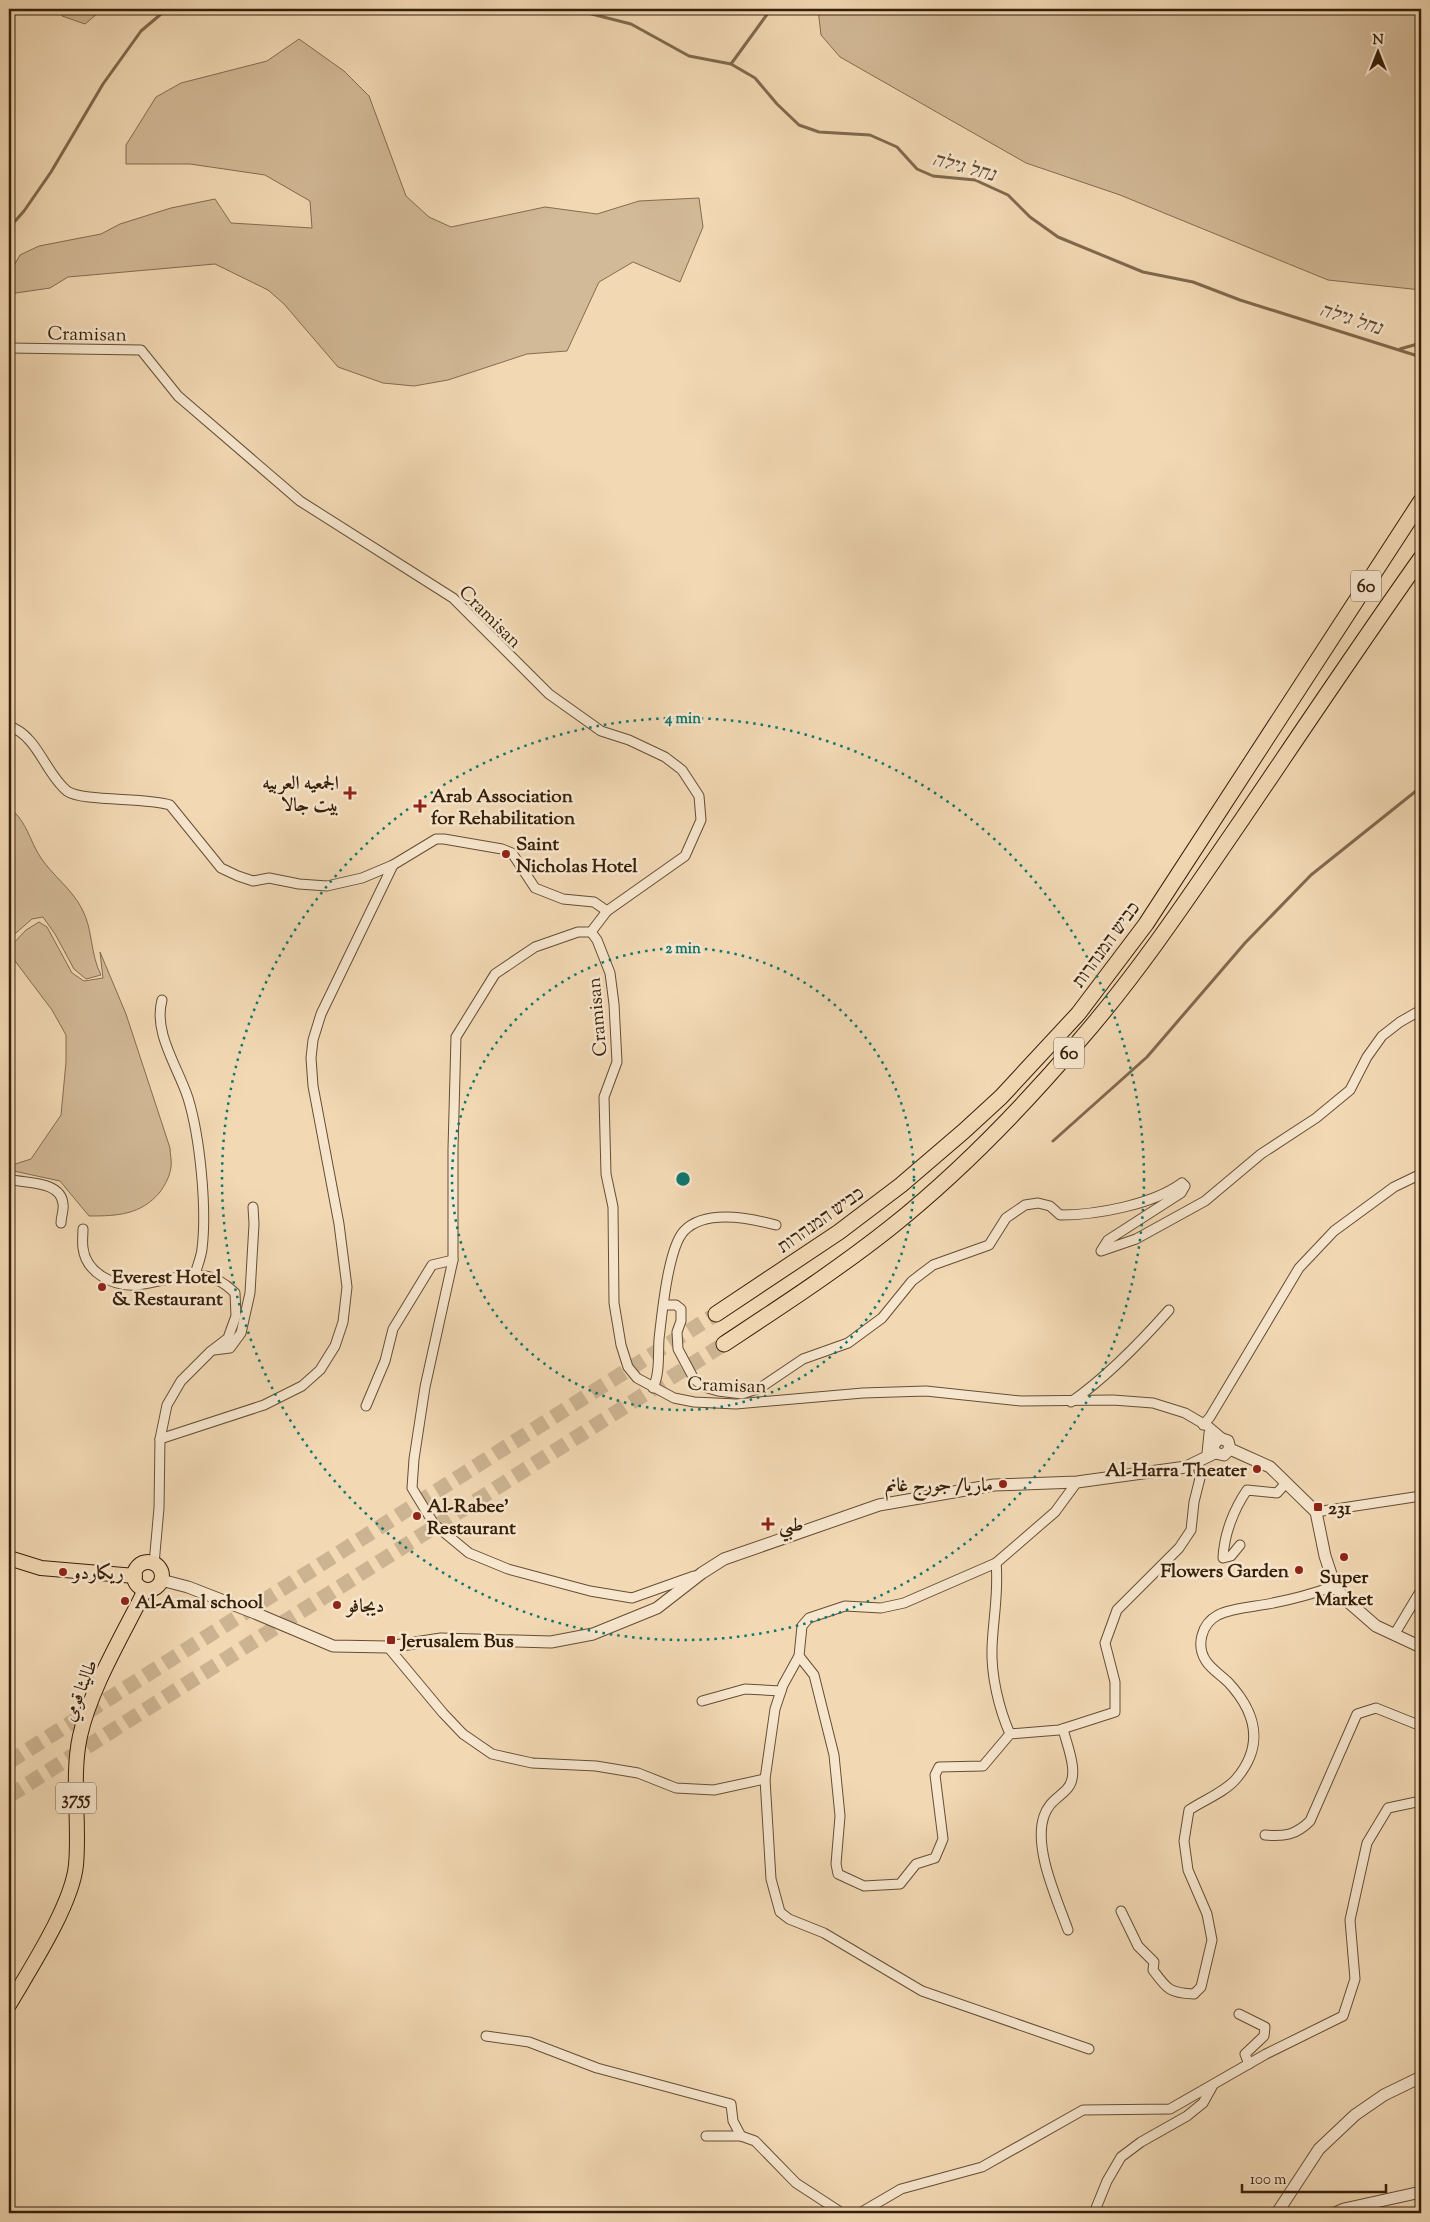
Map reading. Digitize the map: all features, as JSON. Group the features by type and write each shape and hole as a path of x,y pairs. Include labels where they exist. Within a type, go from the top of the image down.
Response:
{"highway":[{"name":"כביש המנהרות","path":"716,1314 839,1232 901,1185 964,1131 1040,1057 1078,1014 1146,924 1421,501"},
{"name":"כביש המנהרות","path":"724,1344 793,1299 890,1227 950,1175 1037,1088 1080,1040 1169,927 1421,558"}],"main road":[{"path":"9,1559 42,1568 134,1576"},
{"path":"142,1564 154,1564 160,1569 161,1580 153,1589 145,1590 138,1586 134,1576 136,1570 142,1564"},
{"name":"طاليثا قومي","path":"9,2005 68,1897 76,1866 76,1761 80,1736 87,1709 145,1590"}],"street":[{"name":"Cramisan","path":"9,348 140,350 178,396 300,501 453,598 549,694 572,712 602,731 629,740 665,757 682,770 699,796 701,820 685,856 607,911 591,932 597,940 610,973 617,1034 618,1062 604,1096 606,1174 612,1207 614,1303 621,1345 628,1367 637,1378 674,1398 694,1402 736,1404 862,1393 926,1390 1021,1401 1071,1402 1113,1400 1153,1403 1185,1413 1203,1425 1210,1427 1222,1438"},
{"path":"9,726 26,736 51,772 68,792 102,798 160,801 170,805 221,868 253,881 269,878 299,884 326,886 362,878 394,865 436,839 485,844 512,853 535,888 563,899 594,902 607,911"},
{"path":"160,1439 264,1405 302,1386 320,1370 335,1346 344,1322 347,1287 339,1224 313,1086 311,1058 313,1040 321,1014 394,865"},
{"path":"591,932 578,932 535,947 495,974 456,1037 453,1149 454,1260 424,1387 414,1458 412,1488 434,1524 469,1553 508,1570 590,1591 632,1598 702,1573"},
{"path":"162,1000 159,1009 161,1029 188,1098 198,1144 203,1212 202,1250 194,1275"},
{"path":"664,1305 676,1305 681,1308 678,1349 694,1379 704,1387 732,1394 742,1394 760,1388 803,1359 848,1343 882,1318 912,1281 933,1265 989,1245 1006,1218 1025,1205 1038,1203 1050,1206 1060,1214 1075,1214 1136,1203 1172,1190 1182,1183 1185,1186 1181,1193 1108,1240 1101,1251 1136,1240 1205,1201 1261,1154 1316,1118 1350,1090 1367,1057 1382,1036 1400,1022 1421,1010"},
{"path":"1230,1449 1224,1455 1214,1449 1203,1425 1210,1417 1299,1268 1334,1232 1394,1186 1421,1174"},
{"path":"9,1179 51,1187 64,1202 61,1224"},
{"path":"211,1351 230,1348 241,1333 250,1293 254,1224 253,1206"},
{"path":"653,1388 658,1374 664,1305 672,1254 677,1240 685,1230 707,1220 720,1218 744,1219 776,1225"},
{"path":"83,1229 83,1249 92,1269 110,1281 136,1285 194,1275 209,1276 225,1283 234,1293 236,1316 228,1338 211,1351 181,1382 167,1405 160,1439 154,1564"},
{"path":"366,1406 385,1361 393,1329 432,1265 454,1260"},
{"path":"1071,1402 1135,1348 1169,1310"},
{"path":"799,1656 814,1675 834,1755 840,1816 836,1864 838,1874 864,1886 900,1884 916,1864 935,1858 943,1839 935,1775 939,1767 983,1766 1010,1734 1063,1728 1115,1712 1115,1682 1105,1643 1117,1610 1179,1548 1191,1530 1194,1502 1200,1478 1200,1460 1208,1447 1208,1433"},
{"path":"161,1580 188,1587 334,1646 388,1648 441,1639 551,1642 593,1634 657,1608 702,1573 724,1559 879,1505 994,1485 1078,1482 1186,1467 1200,1460 1214,1449 1216,1440 1222,1438 1228,1441 1230,1449"},
{"path":"1230,1449 1270,1468 1316,1512 1325,1556 1335,1586 1345,1599 1376,1626 1421,1647"},
{"path":"1078,1482 1055,1512 996,1563 904,1603 882,1608 845,1606 809,1618 802,1626 799,1656 781,1692 775,1709 765,1779 770,1879 780,1912 789,1919 824,1933 922,1991 1090,2049"},
{"path":"1240,1545 1230,1556 1223,1558 1224,1548 1238,1503 1248,1490 1277,1493 1286,1483"},
{"path":"1316,1512 1421,1496"},
{"path":"996,1563 998,1578 992,1649 1002,1715 1010,1734"},
{"path":"1121,1911 1138,1946 1154,1962 1153,1970 1166,1988 1175,1993 1194,1994 1201,1987 1212,1940 1207,1914 1188,1870 1184,1841 1189,1810 1235,1780 1248,1764 1254,1747 1254,1724 1245,1703 1228,1682 1206,1662 1200,1649 1202,1631 1218,1615 1307,1595 1335,1586"},
{"path":"1394,1636 1421,1590"},
{"path":"388,1648 442,1713 463,1734 492,1754 532,1763 596,1766 630,1772 676,1788 714,1790 765,1779"},
{"path":"702,1701 745,1689 781,1692"},
{"path":"1265,1835 1283,1836 1299,1831 1310,1821 1357,1714 1376,1708 1421,1726"},
{"path":"1063,1728 1074,1776 1067,1789 1051,1801 1044,1816 1041,1834 1049,1875 1068,1930"},
{"path":"860,2213 901,2189 982,2167 1083,2110 1170,2109 1249,2064 1343,2016 1356,1979 1350,1920 1367,1843 1388,1808 1421,1801"},
{"path":"1239,2014 1265,2027 1264,2036 1245,2054 1249,2064"},
{"path":"486,2036 530,2042 596,2068 731,2104 733,2121 741,2136"},
{"path":"1277,2213 1319,2149 1371,2102 1421,2077"},
{"path":"1094,2213 1107,2182 1121,2157 1141,2142 1187,2116 1203,2104 1214,2085"},
{"path":"706,2136 741,2136 755,2141 796,2183 842,2213"},
{"path":"1335,2213 1344,2209 1421,2192"}],"shaded area":[{"path":"61,9 103,9 85,24 62,16"},
{"path":"818,9 1421,9 1421,290 1328,280 1120,195 1026,163 840,57 821,35"},
{"path":"299,39 344,71 369,96 406,196 429,217 451,227 545,207 597,214 639,201 699,198 703,227 680,282 633,262 599,282 567,351 527,354 448,380 414,386 383,383 338,367 284,304 268,290 215,264 68,277 50,288 9,294 9,274 20,255 39,246 101,234 120,224 171,208 215,199 231,223 312,228 310,201 265,175 190,164 126,164 126,145 156,97 181,83 267,61"},
{"path":"9,807 24,825 41,858 73,895 82,909 86,917 97,967 101,975 86,979 74,969 55,934 43,917 32,919 9,939"},
{"path":"39,922 47,927 72,973 84,981 103,978 100,952 126,1014 170,1148 170,1170 162,1189 153,1200 128,1213 89,1216 60,1181 9,1170 9,1166 31,1159 61,1115 66,1062 66,1035 52,1010 9,953 9,948 26,930"}],"waterway":[{"path":"9,228 24,211 51,172 103,84 141,31 167,9"},
{"name":"נחל גילה","path":"572,9 631,24 689,56 731,64 755,78 777,104 799,125 819,132 870,135 897,147 917,169 933,176 975,180 1008,195 1030,217 1058,237 1143,272 1193,282 1240,300 1421,357"},
{"path":"731,64 771,9"},
{"path":"1400,349 1421,343"},
{"path":"1053,1141 1147,1057 1245,943 1311,875 1421,787"}],"tunnel":[{"path":"9,1762 716,1314"},
{"path":"9,1796 724,1344"}],"place":[{"name":"الجمعيه العربيه بيت جالا","path":"350,793"},
{"name":"Arab Association for Rehabilitation","path":"420,806"},
{"name":"Saint Nicholas Hotel","path":"506,854"},
{"name":"Everest Hotel & Restaurant","path":"102,1287"},
{"name":"Al-Harra Theater","path":"1257,1469"},
{"name":"ماريا/ جورج غانم","path":"1003,1484"},
{"name":"231","path":"1318,1507"},
{"name":"Al-Rabee' Restaurant","path":"417,1516"},
{"name":"طبي","path":"768,1524"},
{"name":"Super Market","path":"1344,1557"},
{"name":"Flowers Garden","path":"1299,1570"},
{"name":"ريكاردو","path":"63,1572"},
{"name":"Al-Amal school","path":"125,1601"},
{"name":"ديجافو","path":"337,1605"},
{"name":"Jerusalem Bus","path":"391,1640"}]}
